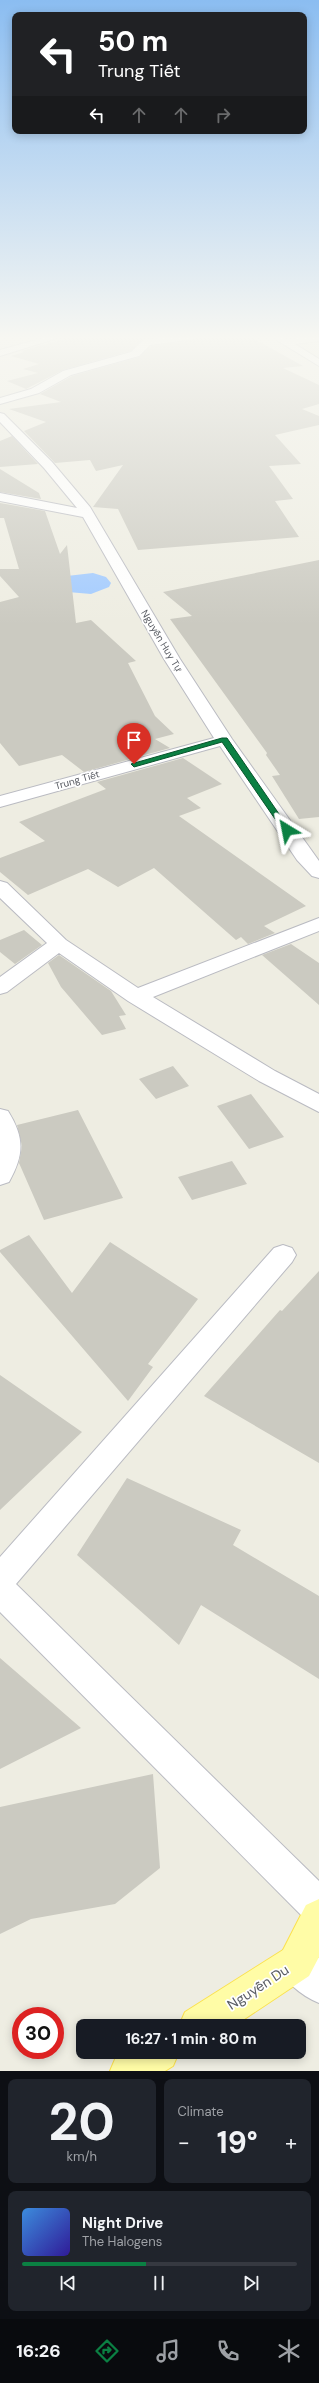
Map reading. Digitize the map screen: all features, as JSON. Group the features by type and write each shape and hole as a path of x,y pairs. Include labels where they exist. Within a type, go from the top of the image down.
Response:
{"main road":[{"name":"Nguyễn Du","path":"213,2019 307,1973 319,1918"},
{"path":"130,2071 148,2059"}],"street":[{"name":"Nguyễn Huy Tự","path":"16,433 48,465 85,510 172,659 224,740 304,856 319,872"},
{"path":"0,497 86,514"},
{"name":"Trung Tiết","path":"0,802 224,740"},
{"path":"0,887 60,944 136,996 267,1076 319,1104"},
{"path":"136,996 319,924"},
{"path":"0,987 60,944"},
{"path":"0,1117 8,1135 10,1149 10,1157 0,1176"},
{"path":"0,1580 283,1255"},
{"path":"0,1590 319,1907"}],"water":[{"path":"93,573 106,577 111,583 109,587 91,594 68,592 67,576"}],"building":[{"path":"26,433 285,433 275,435 301,464 269,466 293,499 275,501 299,537 138,550 118,509 93,507 123,465 96,471 90,460 55,463"},
{"path":"12,436 38,464 0,467 0,441"},
{"path":"0,469 39,493 41,499 0,492"},
{"path":"0,503 45,511 60,554 67,545 76,623 91,620 136,661 128,663 155,716 174,734 155,739 170,748 84,772 62,755 19,766 0,743 0,602 19,597 0,576 0,569 19,569 4,518 0,518"},
{"path":"319,560 319,817 299,819 272,776 280,775 266,755 267,753 170,619 192,616 163,592"},
{"path":"183,758 222,784 187,798 201,808 179,816 306,906 264,926 275,933 248,944 241,937 236,940 154,868 118,887 88,869 28,895 0,872 0,858 45,841 19,822 106,789 97,782"},
{"path":"24,930 42,945 15,964 0,952 0,940"},
{"path":"291,944 319,963 319,1005 262,955"},
{"path":"59,955 111,991 126,1015 119,1016 126,1029 102,1035 61,987 48,963"},
{"path":"173,1066 189,1086 156,1099 139,1079"},
{"path":"251,1094 284,1137 249,1149 217,1106"},
{"path":"78,1110 123,1198 44,1220 19,1163 22,1146 17,1125"},
{"path":"232,1161 247,1184 192,1200 178,1177"},
{"path":"29,1235 72,1293 110,1242 198,1299 148,1364 153,1367 128,1401 0,1252 0,1250"},
{"path":"319,1271 319,1463 204,1396 280,1310 282,1311"},
{"path":"0,1375 82,1432 0,1510"},
{"path":"127,1478 241,1530 233,1545 319,1596 319,1679 201,1605 179,1645 77,1555"},
{"path":"0,1658 81,1728 0,1769"},
{"path":"153,1774 160,1868 115,1904 31,1919 0,1934 0,1807"}],"route":[{"path":"134,764 224,740 287,830"}]}
